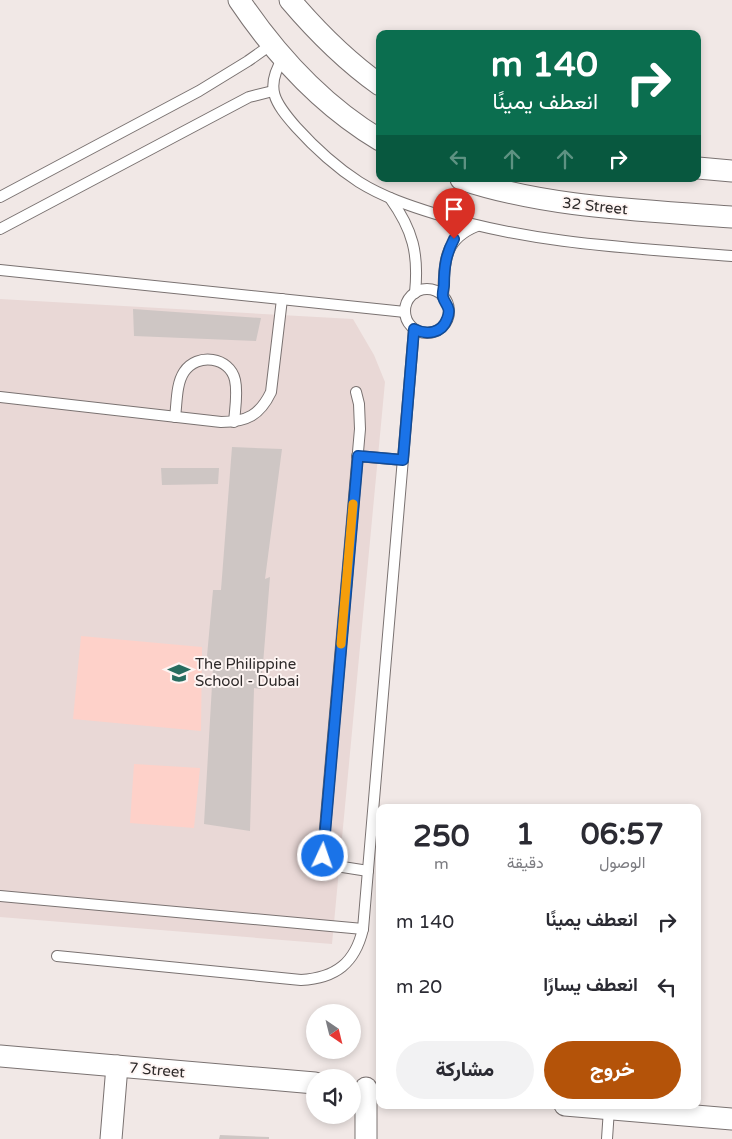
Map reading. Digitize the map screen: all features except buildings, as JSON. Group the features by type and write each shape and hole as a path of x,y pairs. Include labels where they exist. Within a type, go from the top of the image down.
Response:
{"street":[{"path":"239,0 277,51 301,78 334,107 376,137"},
{"path":"290,0 319,34 355,67 376,82"},
{"path":"701,168 732,171"},
{"name":"32 Street","path":"470,182 535,199 578,205 732,218"},
{"name":"7 Street","path":"0,1056 306,1082"},
{"path":"111,1139 117,1066"},
{"path":"366,1088 366,1139"},
{"path":"609,1109 732,1119"}],"lane":[{"path":"0,197 199,91 248,61 277,51 273,91 277,104 284,114 313,146 332,163 360,183 390,198 460,222 505,233 551,240 732,256"},
{"path":"0,229 249,97 273,91"},
{"path":"390,198 402,215 416,253 417,273 415,292"},
{"path":"443,297 445,263 448,250 454,239 465,231 477,226"},
{"path":"0,270 405,312"},
{"path":"430,290 437,292 443,297 447,303 447,319 437,331 422,333 409,325 405,312 406,304 415,292 430,290"},
{"path":"0,397 175,417 234,422 246,419 257,412 271,392 282,299"},
{"path":"57,956 316,980 330,975 348,962 360,943 363,929 414,329"},
{"path":"175,417 181,378 185,370 199,360 208,359 224,364 231,370 235,378 234,422"},
{"path":"356,392 360,417 358,456 322,851 325,860 330,864 368,871"},
{"path":"358,456 403,460"},
{"path":"0,896 363,929"},
{"path":"607,1139 609,1109"}],"shaded area":[{"name":"The Philippine School - Dubai","path":"0,299 353,319 374,355 385,382 332,944 0,917"},
{"path":"81,636 202,647 201,731 73,719"},
{"path":"134,764 200,768 194,828 130,823"}],"slow traffic":[{"path":"341,644 353,504"}],"place":[{"name":"The Philippine School - Dubai","path":"179,673"}],"route":[{"path":"323,856 358,456 403,460 414,329 422,333 437,331 447,319 447,303 443,297 445,263 448,250 454,239"}]}
